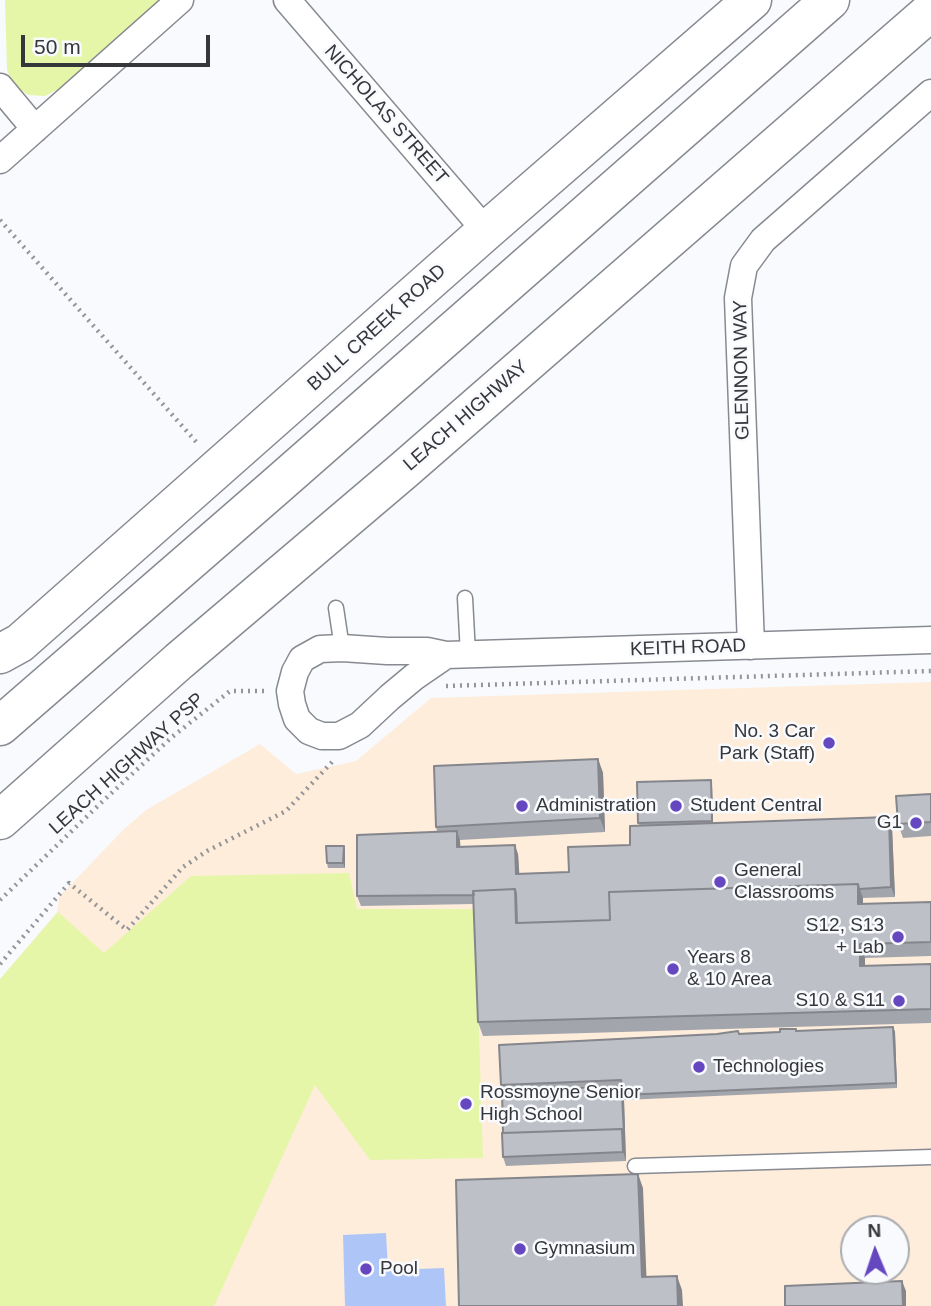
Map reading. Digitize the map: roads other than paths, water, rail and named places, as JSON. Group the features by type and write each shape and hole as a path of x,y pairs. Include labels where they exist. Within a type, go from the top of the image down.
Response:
{"main road":[{"name":"BULL CREEK ROAD","path":"0,654 20,643 752,0"},
{"path":"0,726 830,0"},
{"name":"LEACH HIGHWAY","path":"0,820 179,661 404,470 931,11"}],"street":[{"path":"0,160 180,0"},
{"name":"NICHOLAS STREET","path":"286,0 486,231"},
{"path":"0,87 35,129"},
{"name":"GLENNON WAY","path":"751,646 738,298 744,266 763,240 931,93"},
{"name":"KEITH ROAD","path":"449,658 414,677 360,725 339,736 322,736 309,731 297,719 290,691 295,672 302,659 320,649 427,651 449,658 931,640"}],"lane":[{"path":"449,658 465,598"},
{"path":"336,608 342,648"},
{"path":"635,1166 931,1157"}],"water":[{"name":"Pool","path":"386,1233 388,1270 444,1268 446,1306 345,1306 343,1235"}],"place":[{"name":"No. 3 Car Park (Staff)","path":"829,743"},
{"name":"Administration","path":"522,806"},
{"name":"Student Central","path":"676,806"},
{"name":"G1","path":"916,823"},
{"name":"General Classrooms","path":"720,882"},
{"name":"S12, S13 + Lab","path":"898,937"},
{"name":"Years 8 & 10 Area","path":"673,969"},
{"name":"S10 & S11","path":"899,1001"},
{"name":"Technologies","path":"699,1067"},
{"name":"Rossmoyne Senior High School","path":"466,1104"},
{"name":"Gymnasium","path":"520,1249"},
{"name":"Pool","path":"366,1269"}]}
